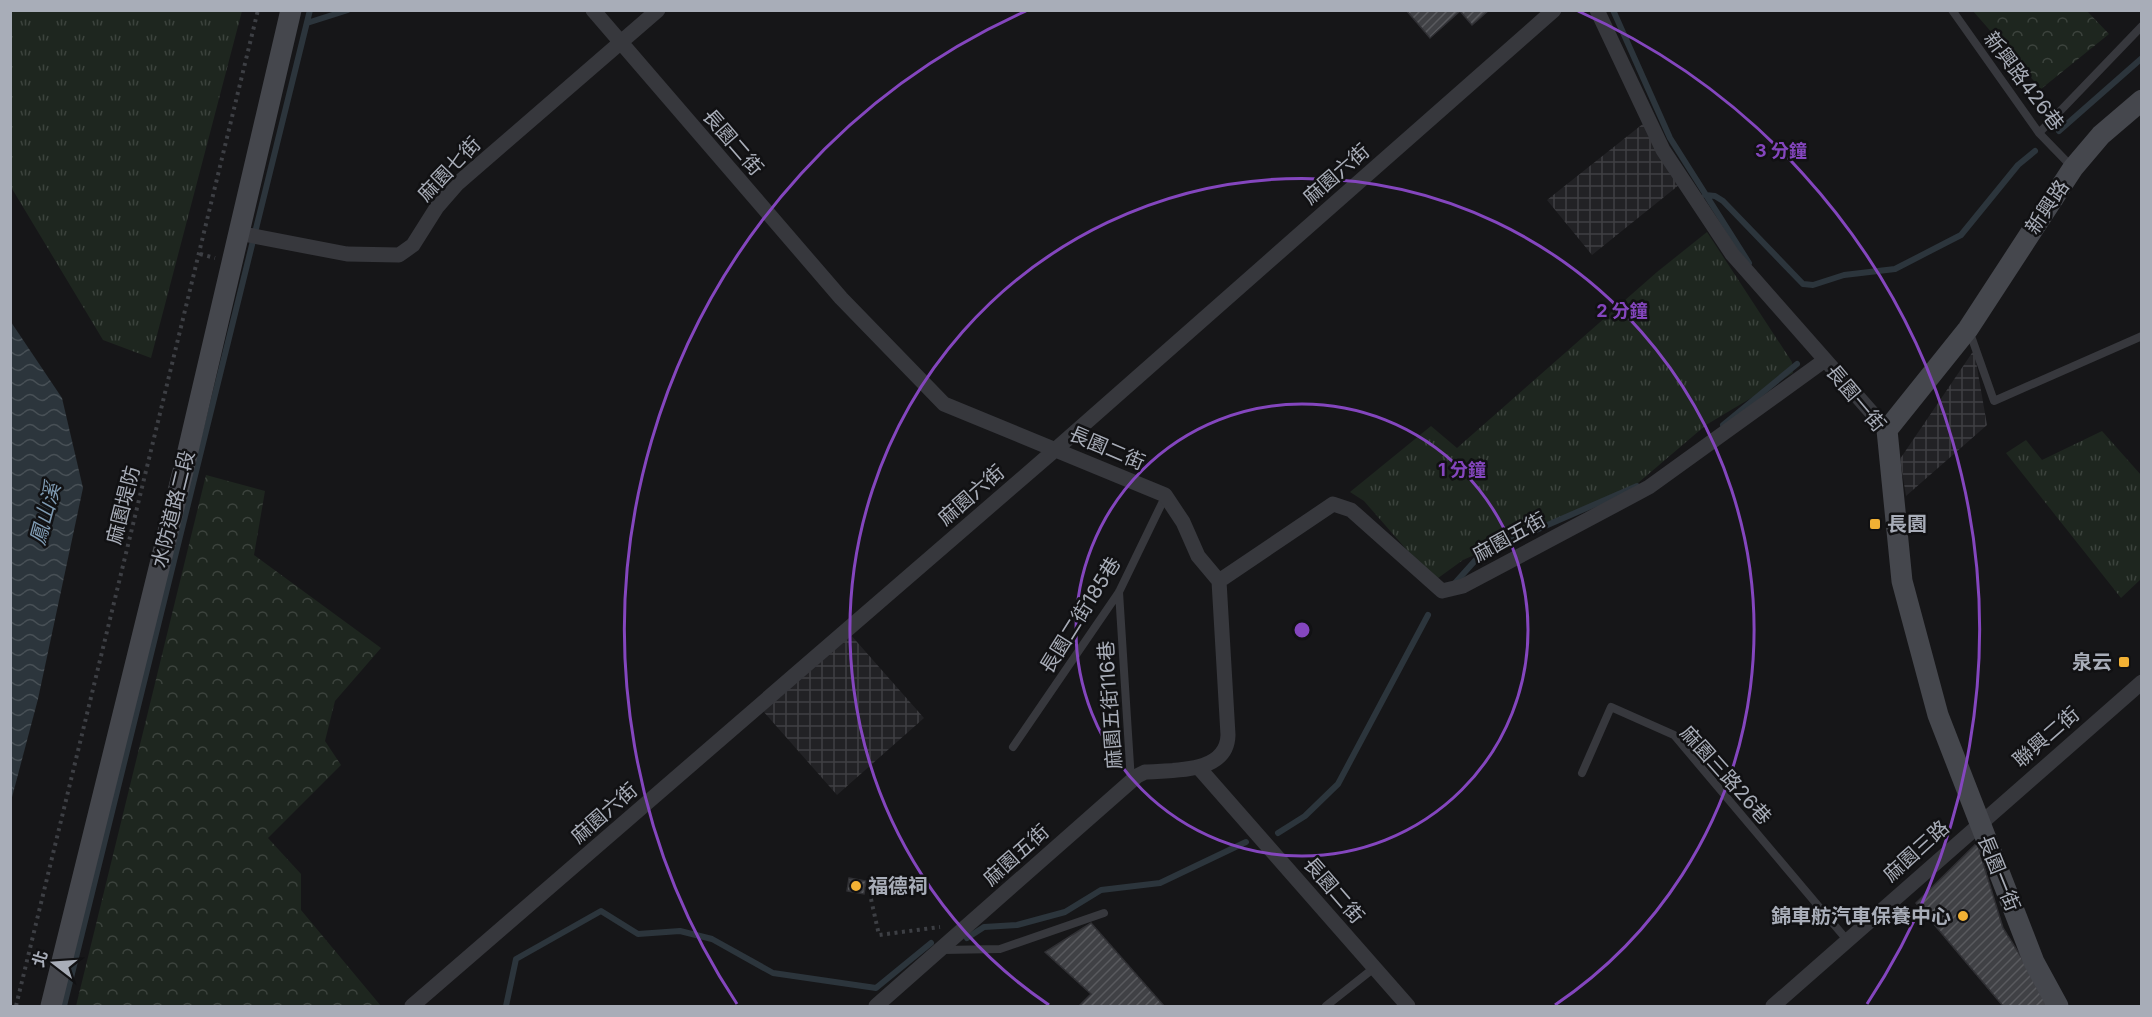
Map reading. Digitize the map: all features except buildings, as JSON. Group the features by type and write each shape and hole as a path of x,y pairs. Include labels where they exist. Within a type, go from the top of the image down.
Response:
{"street":[{"name":"水防道路二段","path":"51,1006 178,489 291,10"},
{"name":"長園二街","path":"593,10 841,298 944,404 1166,495"},
{"name":"麻園七街","path":"238,233 347,254 399,255 413,245 437,207 457,184 658,10"},
{"name":"麻園六街","path":"412,1006 1056,449 1554,10"},
{"name":"長園一街","path":"1597,10 1663,150 1732,254 1887,430 1902,580 1938,715 2034,962 2058,1006"},
{"name":"新興路","path":"1887,430 1968,329 2073,168 2101,135 2142,100"},
{"name":"麻園五街","path":"1219,581 1333,504 1351,510 1442,591 1463,586 1649,487 1825,360"},
{"path":"1166,495 1183,522 1198,556 1219,581 1228,746 1223,754 1198,768"},
{"name":"聯興二街","path":"1979,823 2142,682"},
{"name":"長園二街","path":"1198,768 1408,1006"},
{"name":"麻園五街","path":"876,1006 1131,781 1145,772 1198,768"},
{"name":"麻園三路","path":"1773,1006 1979,823"}],"lane":[{"name":"新興路426巷","path":"1952,10 2039,133 2073,168"},
{"path":"2039,133 2142,26"},
{"path":"1968,329 1994,401 2142,336"},
{"name":"長園二街185巷","path":"1013,747 1119,592 1166,495"},
{"name":"麻園五街116巷","path":"1119,592 1131,781"},
{"name":"麻園三路26巷","path":"1581,773 1611,707 1674,735 1847,940"},
{"path":"941,950 1000,949 1104,913"},
{"path":"1326,1006 1374,968"}],"path":[{"name":"麻園堤防","path":"16,1006 258,10"},
{"path":"871,899 879,935 971,924"}],"shaded area":[{"path":"1649,119 1679,185 1592,255 1547,200"},
{"path":"1974,350 1987,425 1906,496 1900,459"},
{"path":"850,634 924,718 837,795 763,711"}],"green space":[{"path":"11,10 242,11 151,358 103,340 11,187"},
{"path":"1973,11 2087,11 2109,34 2041,89"},
{"path":"1707,232 1792,362 1793,373 1706,425 1638,483 1463,560 1434,581 1364,501 1350,492 1431,426 1457,448 1657,272"},
{"path":"2102,431 2141,475 2141,579 2121,598 2006,453 2026,440 2042,460"},
{"path":"206,475 265,491 254,555 381,648 335,701 325,741 341,765 268,838 301,874 301,910 381,1006 76,1006"}],"water":[{"name":"鳳山溪","path":"11,322 62,398 83,488 38,699 11,801"}],"waterway":[{"path":"64,1006 310,10"},
{"path":"307,23 348,10"},
{"path":"1613,10 1670,138 1749,263"},
{"path":"2059,131 2142,58"},
{"path":"1705,195 1715,196 1723,201 1803,284 1813,285 1844,275 1895,269 1961,235 2018,165 2035,151"},
{"path":"1723,425 1797,364"},
{"path":"1455,583 1481,554 1637,486"},
{"path":"1278,833 1305,816 1338,784 1428,615"},
{"path":"967,938 984,927 1017,925 1065,912 1101,890 1160,883 1246,842"},
{"path":"506,1006 516,959 601,911 638,934 680,931 712,939 773,973 876,988 931,943"}],"place":[{"name":"長園","path":"1875,524"},
{"name":"泉云","path":"2124,662"},
{"name":"福德祠","path":"856,886"},
{"name":"錦車舫汽車保養中心","path":"1963,916"}]}
